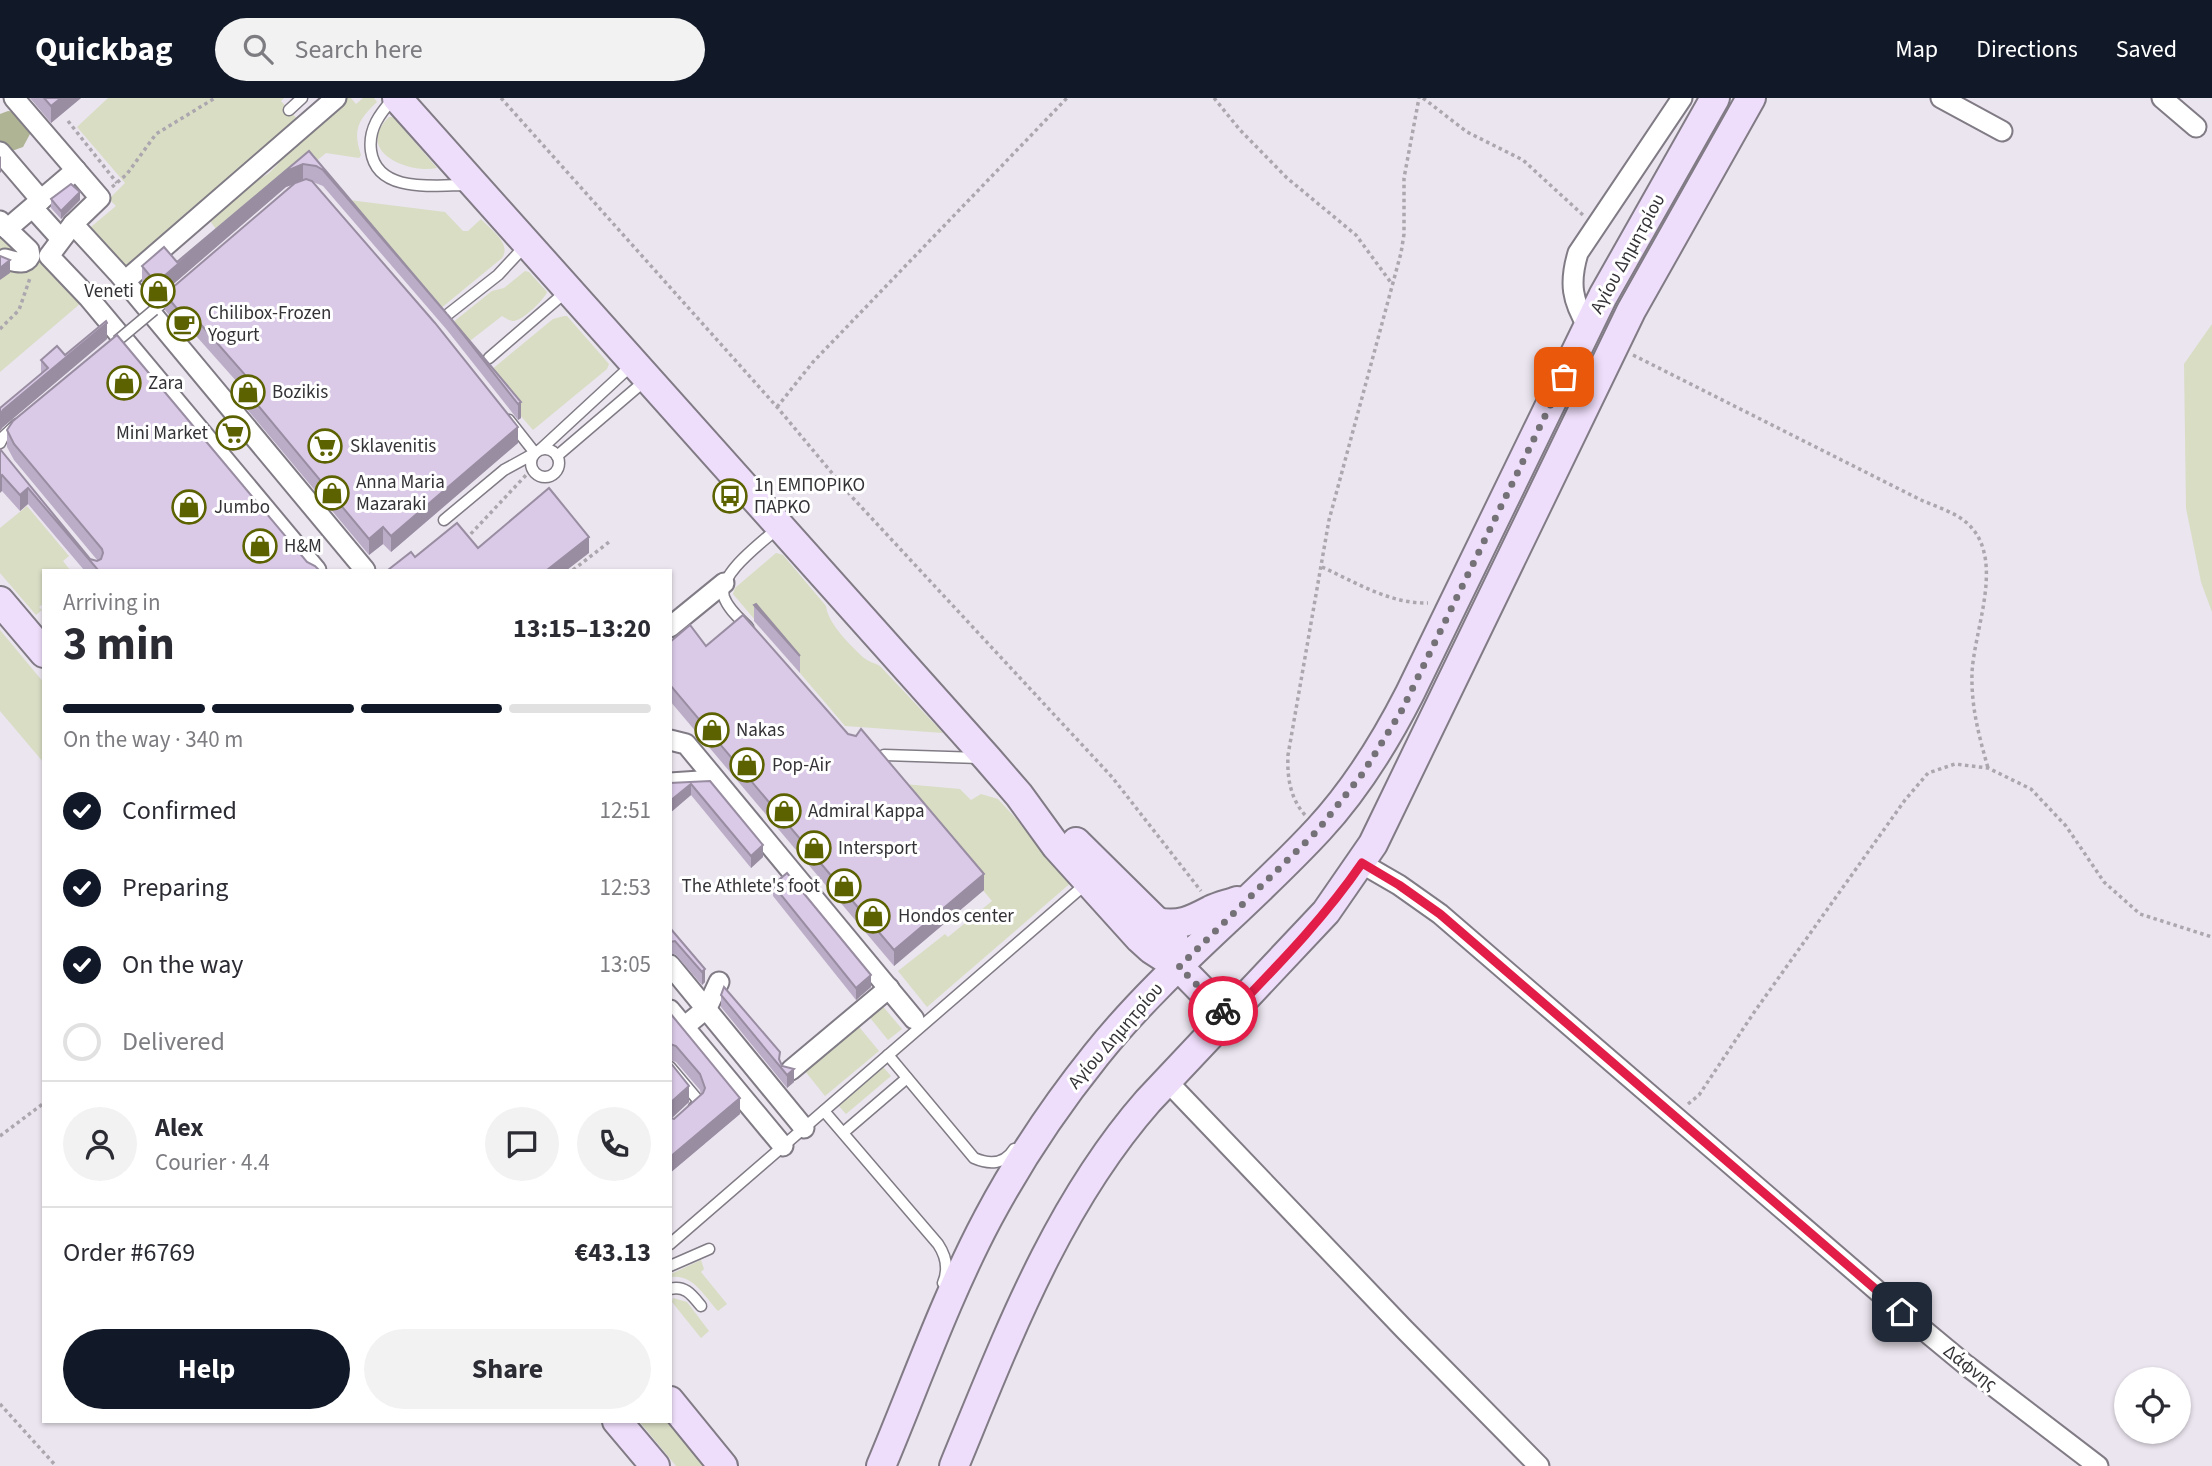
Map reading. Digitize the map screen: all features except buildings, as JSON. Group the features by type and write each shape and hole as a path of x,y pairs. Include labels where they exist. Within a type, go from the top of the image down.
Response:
{"street":[{"path":"14,98 100,198 67,232 49,256 88,297 315,569"},
{"path":"125,281 336,98"},
{"path":"396,98 987,758 1088,882 1151,949 1179,967 1228,1017"},
{"path":"1588,327 1573,295 1578,253 1682,98"},
{"name":"Αγίου Δημητρίου","path":"881,1466 959,1279 1003,1191 1037,1135 1089,1064 1139,1006 1318,830 1363,773 1388,734 1617,270 1715,98"},
{"name":"Αγίου Δημητρίου","path":"954,1466 1021,1307 1062,1224 1094,1172 1129,1122 1326,912 1362,863 1392,808 1614,345 1751,98"},
{"path":"1941,98 2002,131"},
{"path":"2162,98 2196,127"},
{"path":"0,152 37,204 125,281 364,569"},
{"path":"5,259 22,262 30,256 29,250 4,225 37,204 76,170"},
{"path":"672,625 724,583"},
{"path":"0,601 42,651"},
{"path":"672,740 686,744 914,1019"},
{"path":"672,783 715,780"},
{"path":"1019,795 1085,850 1157,922 1174,941 1179,967"},
{"name":"Δάφνης","path":"1362,863 1440,914 1671,1115 1735,1166 1828,1249 1966,1365 2098,1466"},
{"path":"1157,922 1182,924 1198,919 1211,910 1250,897"},
{"path":"672,967 804,1128"},
{"path":"684,1027 706,1008 719,982"},
{"path":"791,1070 889,989"},
{"path":"672,1012 783,1146"},
{"path":"1167,1081 1539,1466"},
{"path":"672,1403 723,1466"},
{"path":"619,1423 655,1466"}],"lane":[{"path":"289,110 302,98"},
{"path":"396,98 378,116 370,143 375,167 393,180 408,184 473,185"},
{"path":"447,315 498,275 527,244"},
{"path":"104,351 188,281"},
{"path":"489,358 568,290"},
{"path":"444,520 504,470 538,451 640,371"},
{"path":"557,456 640,371"},
{"path":"505,414 538,451"},
{"path":"0,443 25,417"},
{"path":"550,450 557,456 559,464 552,474 539,476 532,469 531,460 538,451 550,450"},
{"path":"754,634 727,604 724,583 736,567 779,526"},
{"path":"884,755 987,758"},
{"path":"672,1242 1088,882"},
{"path":"888,1055 978,1160 992,1163 1009,1157 1021,1138"},
{"path":"1064,1079 1074,1070 1089,1064"},
{"path":"672,1069 697,1099 698,1104 689,1112"},
{"path":"844,1132 907,1078"},
{"path":"824,1111 941,1249 947,1269 941,1290"},
{"path":"672,1265 709,1249"},
{"path":"672,1288 684,1289 701,1306"},
{"path":"920,1374 918,1349 936,1303"}],"path":[{"path":"68,121 117,183 156,134 215,98"},
{"path":"501,98 777,407 852,497 1112,777 1194,878 1211,910"},
{"path":"777,407 813,362 1067,98"},
{"path":"1214,98 1240,130 1287,178 1356,235 1392,284"},
{"path":"1318,830 1292,797 1287,774 1295,713 1329,520 1404,234 1404,178 1421,98 1467,132 1523,160 1595,226"},
{"path":"0,329 19,310 31,275 49,256"},
{"path":"1614,345 1956,516 1971,526 1980,540 1986,558 1987,580 1972,670 1972,699 1976,728 1988,768"},
{"path":"466,539 532,469"},
{"path":"574,569 609,542"},
{"path":"1322,567 1360,586 1412,603 1454,602"},
{"path":"1671,1115 1699,1095 1755,1011 1891,820 1928,773 1955,764 1988,768 2031,789 2066,826 2104,882 2140,914 2212,937"},
{"path":"0,1136 42,1104"},
{"path":"0,1404 57,1466"}],"shaded area":[{"path":"108,98 284,98 281,101 300,122 121,271 86,231 116,206 109,199 125,183 77,127"},
{"path":"345,98 351,98 356,104 363,98 374,98 377,102 362,119 357,131 361,155 359,158 326,153 223,239 208,218 250,184 268,174 288,146"},
{"path":"15,112 30,127 30,134 23,147 9,152 0,149 0,114"},
{"path":"389,117 393,117 437,168 425,169 399,163 381,150 378,140 380,129"},
{"path":"349,200 445,212 463,231 468,231 481,219 499,237 504,248 502,258 440,309 452,323 492,291 504,288 525,271 547,292 523,317 514,321 502,316 462,347"},
{"path":"17,230 81,303 0,372 0,231"},
{"path":"567,316 609,364 607,369 533,430 485,375 553,319"},
{"path":"2212,324 2212,612 2201,582 2186,508 2184,364"},
{"path":"27,506 69,556 63,561 69,569 42,569 42,605 39,607 42,610 36,615 0,573 0,528"},
{"path":"776,553 783,555 826,606 835,627 847,641 864,658 880,666 943,733 845,726 733,594 735,588"},
{"path":"0,630 42,681 42,761 0,711"},
{"path":"893,783 960,789 971,800 981,794 998,799 1073,881 927,1007 898,971 945,934 948,937 992,901"},
{"path":"880,1003 902,1029 888,1040 867,1014"},
{"path":"855,1022 879,1051 825,1096 801,1066"},
{"path":"883,1067 891,1076 846,1114 838,1105"},
{"path":"701,1260 704,1269 701,1272 727,1304 718,1311 692,1283 686,1279 672,1277 672,1274"},
{"path":"673,1298 687,1302 709,1331 701,1338 672,1302"},
{"path":"641,1423 672,1423 710,1466 676,1466"}],"way so far":[{"path":"1223,1011 1179,967 1318,830 1373,758 1402,710 1564,377"}],"place":[{"name":"Veneti","path":"158,291"},
{"name":"Chilibox-Frozen Yogurt","path":"184,324"},
{"name":"Zara","path":"124,383"},
{"name":"Bozikis","path":"248,392"},
{"name":"Mini Market","path":"233,433"},
{"name":"Sklavenitis","path":"325,446"},
{"name":"Anna Maria Mazaraki","path":"332,493"},
{"name":"1η ΕΜΠΟΡΙΚΟ ΠΑΡΚΟ","path":"730,496"},
{"name":"Jumbo","path":"189,507"},
{"name":"H&M","path":"260,546"},
{"name":"Nakas","path":"712,730"},
{"name":"Pop-Air","path":"747,765"},
{"name":"Admiral Kappa","path":"784,811"},
{"name":"Intersport","path":"814,848"},
{"name":"The Athlete's foot","path":"844,886"},
{"name":"Hondos center","path":"873,916"}],"route":[{"path":"1223,1011 1228,1017 1304,937 1362,863 1440,914 1902,1312"}]}
